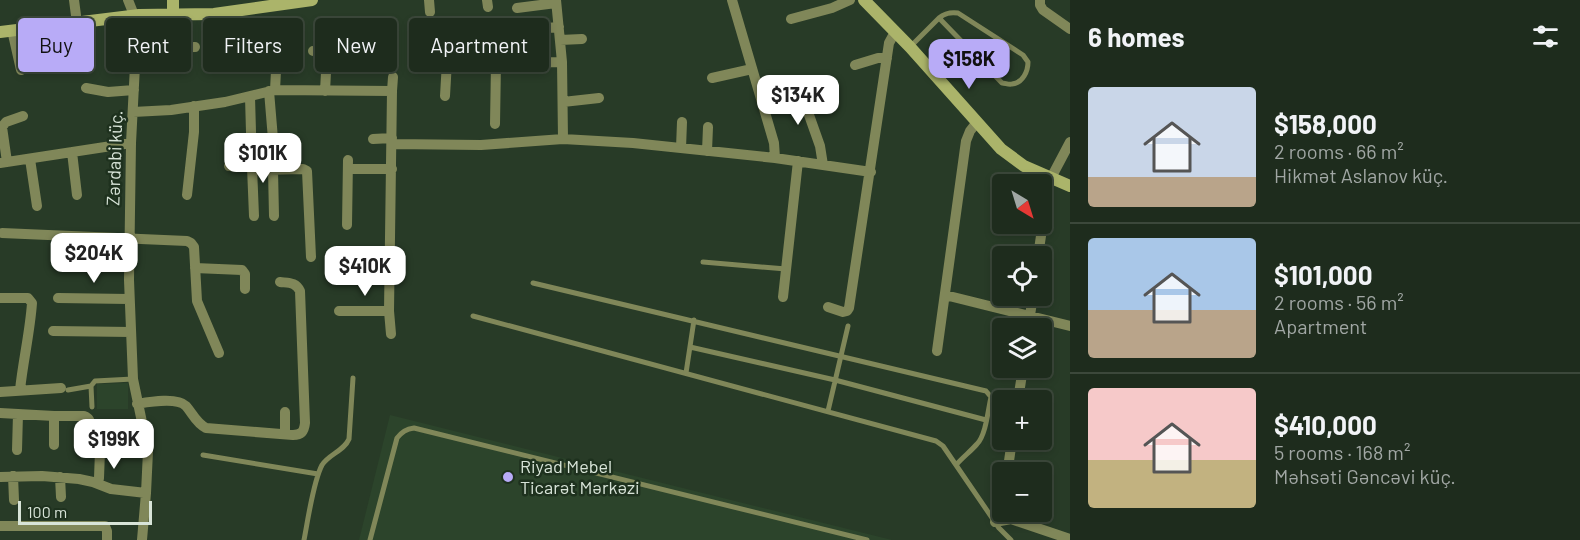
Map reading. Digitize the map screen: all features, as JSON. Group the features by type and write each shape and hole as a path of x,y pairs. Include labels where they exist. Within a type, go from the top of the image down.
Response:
{"street":[{"path":"74,0 76,18"},
{"name":"Zərdabi küç.","path":"128,0 135,18"},
{"path":"173,0 173,14"},
{"path":"94,21 134,15 214,14 269,3 312,0"},
{"path":"429,0 430,12"},
{"path":"732,0 774,143 775,158"},
{"path":"791,19 850,0"},
{"path":"864,0 910,47 1001,148 1016,161 1043,174"},
{"path":"1040,0 1043,10 1070,29"},
{"path":"517,8 556,1 562,62 564,139"},
{"path":"549,28 559,27"},
{"path":"6,31 18,62"},
{"path":"828,307 843,312 847,312 849,308 889,43 895,32"},
{"path":"560,40 582,39"},
{"path":"191,47 195,47"},
{"path":"313,51 326,51 327,54 325,91"},
{"path":"855,65 887,58"},
{"path":"549,62 562,62"},
{"path":"712,78 752,69"},
{"name":"Zərdabi küç.","path":"135,72 131,143 129,299 133,379 148,451 142,540"},
{"path":"273,139 272,91 276,72"},
{"path":"445,96 446,72"},
{"path":"495,124 496,72"},
{"path":"391,334 393,77"},
{"path":"802,82 824,165"},
{"path":"86,88 108,92 134,90"},
{"path":"133,112 194,106 272,91 392,91"},
{"path":"250,97 254,216"},
{"path":"563,102 599,98"},
{"path":"187,195 195,132 194,106"},
{"path":"23,116 3,124 4,163 131,143"},
{"path":"681,148 682,122"},
{"path":"937,351 966,141 977,122"},
{"path":"707,151 708,128"},
{"path":"372,139 481,145 564,139 633,143 775,158 871,172"},
{"path":"1052,176 1070,142"},
{"path":"72,152 77,195"},
{"path":"30,159 37,206"},
{"path":"783,297 798,161"},
{"path":"347,225 348,164 392,169"},
{"path":"228,166 252,167 259,170 303,169 307,171 311,257"},
{"path":"273,170 274,216"},
{"path":"1052,178 1070,186"},
{"path":"2,233 192,243 197,301 219,353"},
{"path":"365,252 391,253"},
{"path":"195,268 242,270 245,274 245,289"},
{"path":"137,404 178,401 183,403 196,420 206,428 299,435 305,428 302,304 298,285 280,282"},
{"path":"945,295 1070,326"},
{"path":"0,298 28,298 32,303 20,390"},
{"path":"58,298 129,299"},
{"path":"1030,318 1031,306"},
{"path":"339,310 390,311"},
{"path":"53,331 131,332"},
{"path":"0,392 65,389"},
{"path":"285,412 285,434"},
{"path":"0,413 87,417 91,428"},
{"path":"17,450 18,414"},
{"path":"54,416 54,445"},
{"path":"98,484 100,451"},
{"path":"13,476 14,500"},
{"path":"0,477 60,477 87,480 111,489 146,493"},
{"path":"60,477 61,497"},
{"path":"1020,522 1070,539"},
{"path":"0,526 105,526 107,540"}],"lane":[{"path":"910,47 939,18 950,12 958,13 1023,55 1028,62 1028,70 1024,77 1012,84 1002,83 939,18"},
{"path":"703,262 786,269"},
{"path":"533,283 986,391 991,397 982,437 956,465"},
{"path":"473,316 936,441 943,446 992,518"},
{"path":"686,373 694,320"},
{"path":"828,411 848,326"},
{"path":"690,347 835,380 986,420"},
{"path":"304,540 318,474 324,463 347,443 350,433 353,378"},
{"path":"92,407 91,386 95,381 133,379"},
{"path":"65,389 91,386"},
{"path":"370,540 397,438 407,429 414,428 867,540"},
{"path":"203,455 318,474"},
{"path":"995,522 1011,540"}],"shaded area":[{"path":"128,383 128,409 97,409 97,384"},
{"name":"Riyad Mebel Ticarət Mərkəzi","path":"390,415 892,540 359,540"}],"place":[{"name":"Riyad Mebel Ticarət Mərkəzi","path":"508,477"}]}
